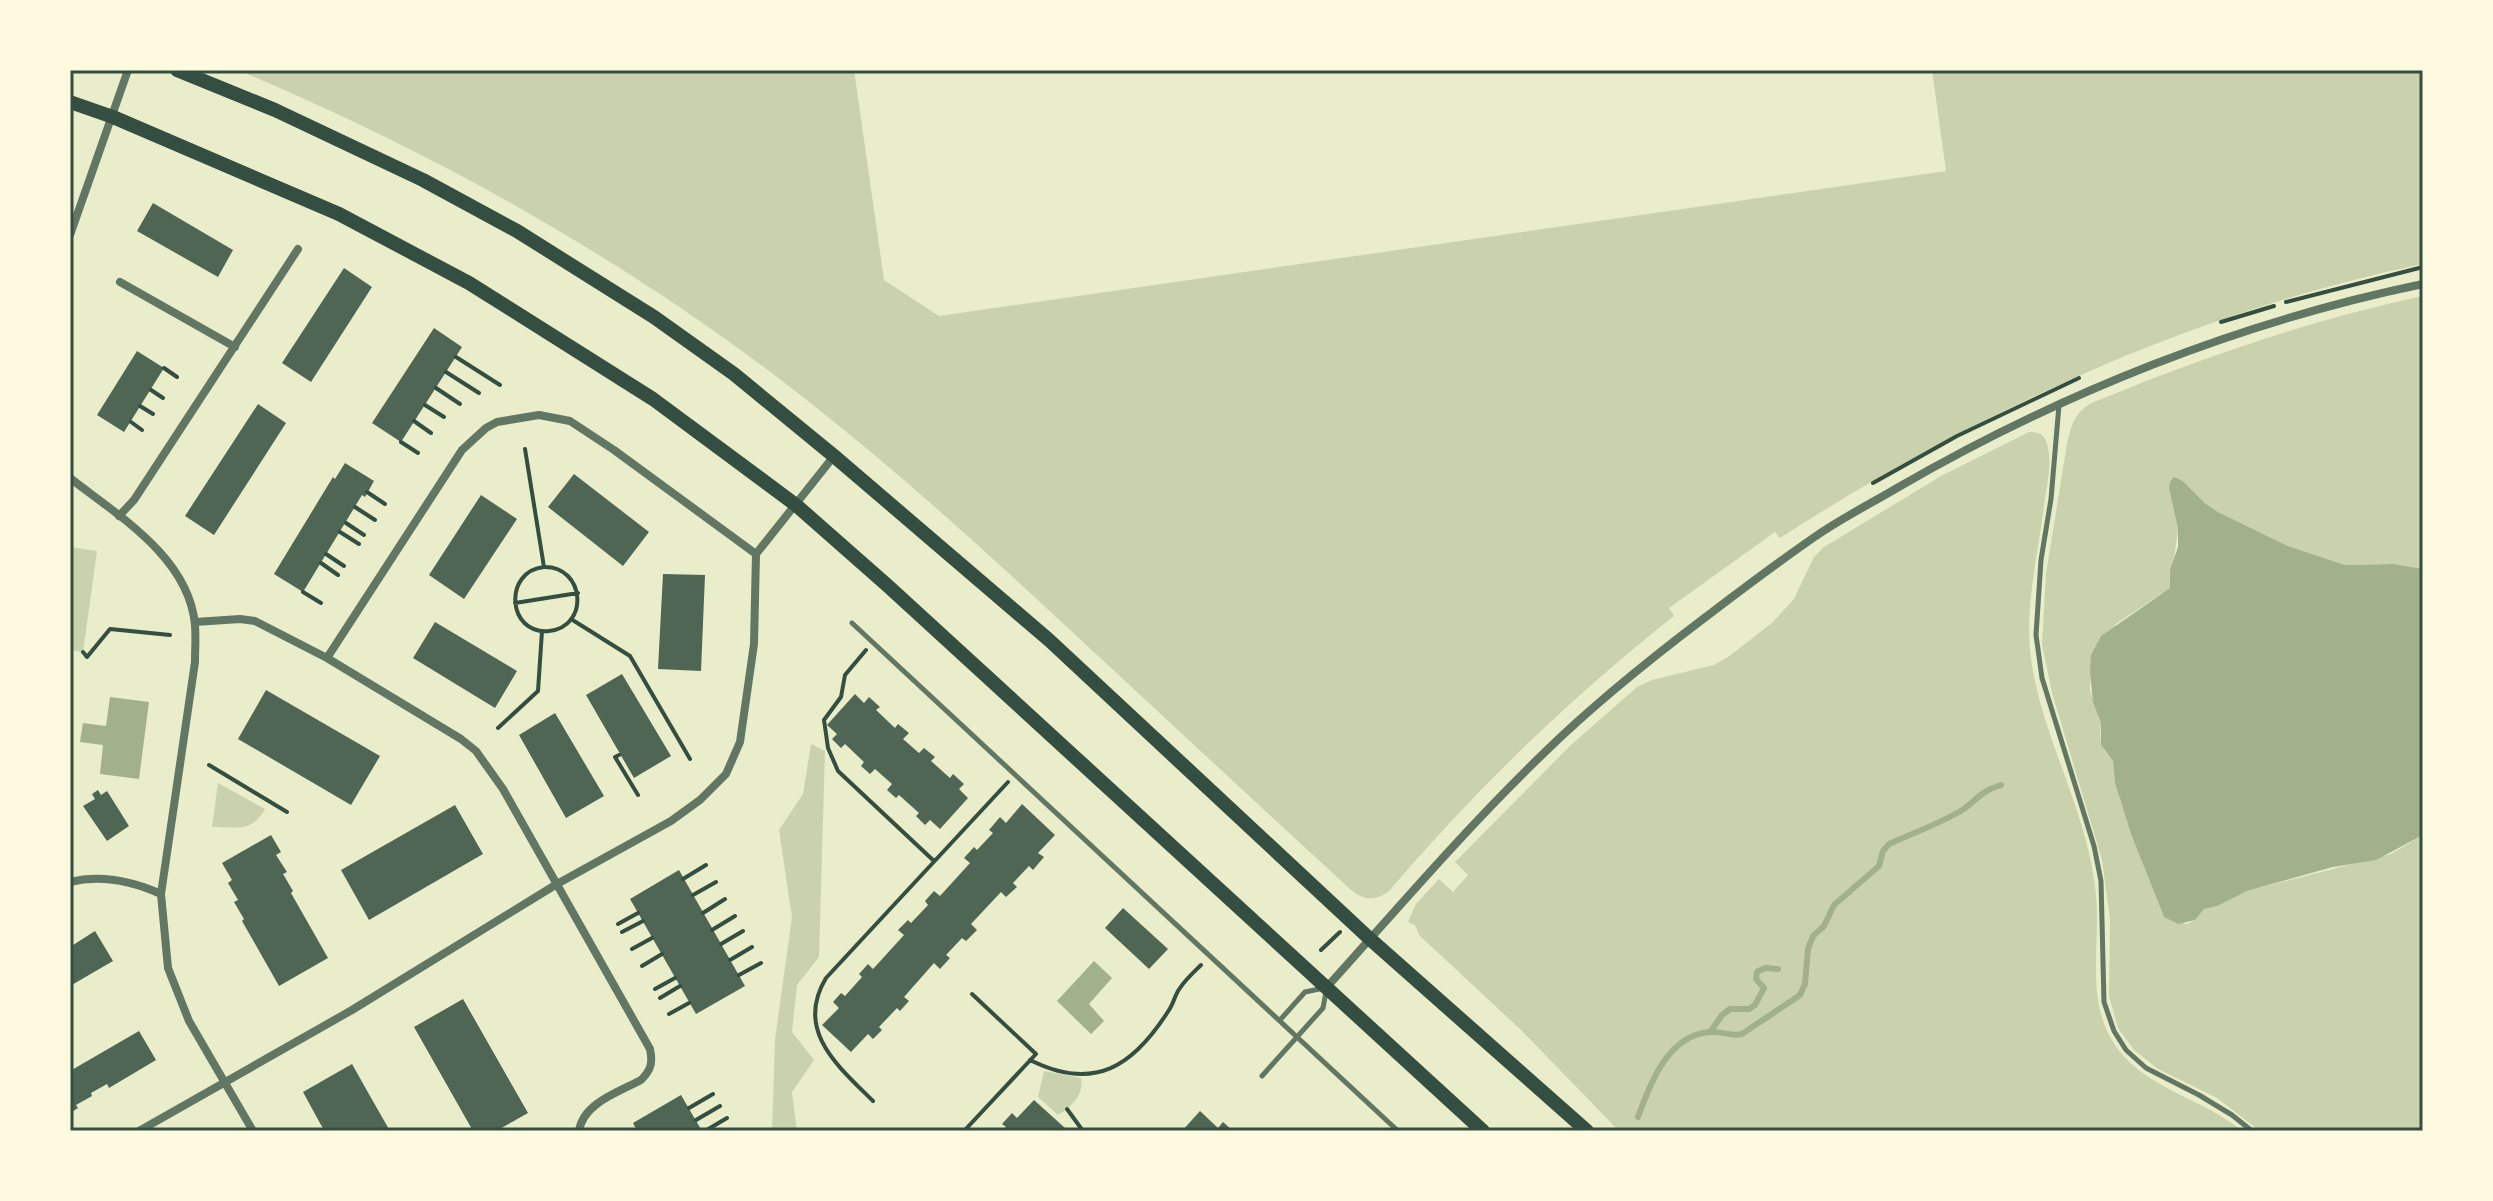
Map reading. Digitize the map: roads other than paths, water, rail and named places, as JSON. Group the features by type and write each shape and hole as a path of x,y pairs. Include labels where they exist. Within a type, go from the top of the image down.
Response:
{"main road":[{"path":"177,70 275,110 396,167 517,231 654,317 734,374 1049,640 1370,939 1587,1131"},
{"path":"70,102 113,117 339,214 469,283 653,399 796,505 888,586 1483,1131"}],"street":[{"path":"70,235 128,70"},
{"path":"119,516 134,500 298,249"},
{"path":"120,282 235,347"},
{"path":"1327,987 1487,810 1546,751 1670,644 1818,534 1922,474 2059,404 2129,375 2267,325 2423,284"},
{"path":"327,658 462,450 497,422 539,415 570,421 756,554"},
{"path":"139,1131 352,1010 557,884 671,821 700,800 726,774 740,742 753,658 756,554 834,456"},
{"path":"70,478 152,544 176,574 188,597 195,622 195,662 161,894 168,968 189,1021 253,1131"},
{"path":"195,622 255,621 327,658 476,751 503,789 650,1049 652,1067 647,1074 595,1105 582,1120 579,1131"},
{"path":"70,881 87,878 120,880 161,894"}],"lane":[{"path":"2059,404 2051,499 2041,560 2036,635 2042,678 2087,823 2101,881 2104,1002 2114,1031 2126,1050 2146,1068 2199,1095 2252,1131"},
{"path":"852,623 1398,1131"},
{"path":"1262,1076 1323,1008 1327,987 1305,992 1280,1020"}],"waterway":[{"path":"1638,1117 1655,1076 1683,1041 1711,1032 1742,1034 1800,995 1805,984 1808,949 1813,936 1824,926 1834,905 1879,866 1883,851 1889,844 1950,817 2001,785"},
{"path":"1711,1031 1730,1009 1749,1009 1755,1005 1764,988 1756,979 1757,972 1765,968 1778,969"}]}
